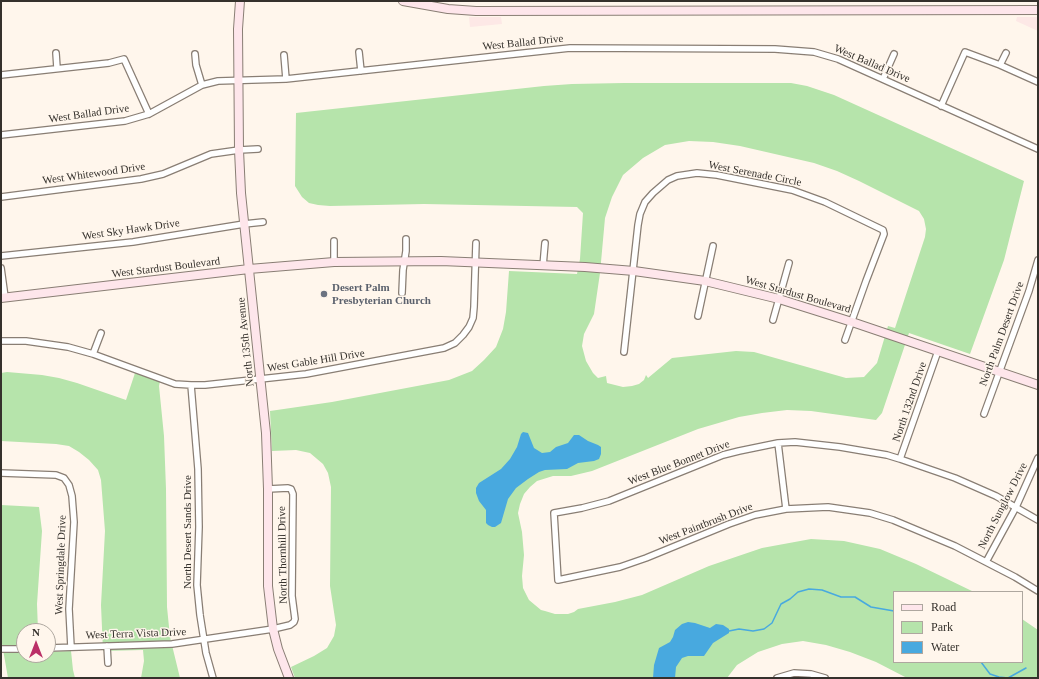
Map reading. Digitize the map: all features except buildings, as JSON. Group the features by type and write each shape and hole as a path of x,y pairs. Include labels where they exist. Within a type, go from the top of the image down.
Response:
{"street":[{"name":"North 135th Avenue","path":"240,1 238,16 239,150 244,224 266,433 268,489 268,586 273,629 280,656 288,678"},
{"path":"402,1 448,9 476,11 1038,10"},
{"name":"West Ballad Drive","path":"1,135 125,121 149,114 202,85 218,80 286,79 570,48 775,49 814,52 838,59 1038,149"},
{"path":"359,52 361,72"},
{"path":"941,106 965,52 1000,65 1038,82"},
{"path":"56,53 57,68"},
{"path":"1000,65 1006,53"},
{"path":"195,54 196,65 202,85"},
{"path":"883,79 894,54"},
{"path":"284,55 286,79"},
{"path":"1,75 57,68 109,64 124,59 149,114"},
{"name":"West Whitewood Drive","path":"1,197 141,179 163,174 212,154 258,149"},
{"name":"West Serenade Circle","path":"634,271 640,214 646,202 653,193 668,180 677,176 697,173 717,175 792,190 837,207 878,226 884,231 852,322"},
{"name":"West Sky Hawk Drive","path":"1,256 132,242 263,222"},
{"path":"402,293 402,270 406,251 406,239"},
{"path":"334,241 334,262"},
{"path":"475,262 476,243"},
{"path":"543,266 545,243"},
{"path":"698,316 712,246"},
{"name":"West Stardust Boulevard","path":"3,297 249,269 334,262 404,260 475,262 634,271 705,281 779,299 1038,385"},
{"name":"North Palm Desert Drive","path":"984,414 1029,291 1038,260"},
{"name":"West Gable Hill Drive","path":"1,341 26,341 68,347 93,354 175,384 191,386 261,380 306,374 444,348 455,343 469,327 472,318 474,307 475,262"},
{"path":"773,320 789,263"},
{"path":"1,268 3,297"},
{"path":"624,352 634,271"},
{"path":"845,340 852,322"},
{"path":"93,354 101,333"},
{"name":"North 132nd Drive","path":"900,459 938,351"},
{"name":"North Desert Sands Drive","path":"191,386 198,469 199,527 197,585 204,640 213,678"},
{"name":"West Blue Bonnet Drive","path":"558,580 554,513 609,501 723,455 778,443 795,442 818,444 871,452 900,459 955,478 996,496 1038,520"},
{"path":"778,443 786,509"},
{"name":"North Sunglow Drive","path":"986,562 1016,507 1038,458"},
{"name":"West Springdale Drive","path":"1,473 56,475 64,478 69,485 72,496 74,522 70,609 71,647"},
{"name":"North Thornhill Drive","path":"268,489 288,488 291,489 293,494 292,596 295,619 290,625 273,629"},
{"name":"West Paintbrush Drive","path":"558,580 620,567 755,515 786,509 828,507 870,513 893,520 955,546 1015,577 1038,591"},
{"name":"West Terra Vista Drive","path":"56,648 152,645 204,640 273,629"},
{"path":"107,646 108,663"},
{"path":"1,649 16,649"},
{"path":"777,678 794,673 810,674 825,678"}],"shaded area":[{"path":"469,17 501,17 502,24 470,27"},
{"path":"1017,17 1038,17 1038,31 1016,21"}],"green space":[{"path":"624,83 791,83 807,86 834,95 1024,181 1004,260 970,354 909,333 882,413 876,420 811,411 787,410 739,417 698,429 592,471 571,476 553,476 537,481 524,494 518,513 522,532 524,555 522,576 523,588 529,600 541,610 555,614 568,614 578,609 642,595 709,566 762,548 811,539 844,541 880,549 916,564 972,591 893,591 893,663 1023,663 1023,620 1038,630 1038,678 907,678 876,662 850,652 826,645 803,641 782,644 758,652 737,665 727,678 295,678 291,667 327,648 334,636 336,625 330,586 331,487 328,473 323,464 310,453 296,450 272,451 270,411 332,402 449,380 472,371 496,347 503,329 506,312 509,271 577,274 580,259 583,213 577,207 424,204 330,206 309,203 302,197 295,186 296,113 544,86","holes":["689,141 713,142 740,146 814,163 837,171 919,211 924,219 926,229 925,237 895,328 888,326 877,363 864,377 846,378 754,352 736,351 672,358 648,378 646,375 644,380 639,384 632,386 623,387 607,383 606,376 598,378 593,373 586,361 582,346 584,334 594,314 600,273 605,218 612,197 623,175 643,158 665,145"]},
{"path":"7,372 59,378 126,400 135,373 160,381 159,386 164,436 166,489 167,607 170,637 180,678 141,678 144,661 143,650 103,651 101,605 105,531 101,480 98,470 89,460 69,446 1,441 1,373"},
{"path":"1,505 39,507 42,531 37,604 38,623 16,623 16,663 56,663 56,652 71,651 75,678 8,678 1,638"}],"water":[{"path":"523,432 528,433 534,448 542,453 550,452 556,447 568,443 574,435 579,435 601,447 601,454 599,459 594,461 578,463 567,469 545,470 528,479 516,488 508,499 501,523 495,527 492,527 486,523 486,510 479,501 476,488 479,483 501,469 510,459"},
{"path":"688,622 710,628 716,624 723,625 729,629 729,633 713,643 704,656 688,656 682,658 676,667 675,678 653,678 654,665 659,648 670,642 675,630 682,624"}],"waterway":[{"path":"729,631 739,629 753,631 764,629 772,623 781,604 798,592 809,589 822,590 841,597 855,597 871,607 893,611"},
{"path":"982,663 990,674 999,677 1008,678 1026,668"}],"place":[{"name":"Desert Palm Presbyterian Church","path":"324,294"}]}
